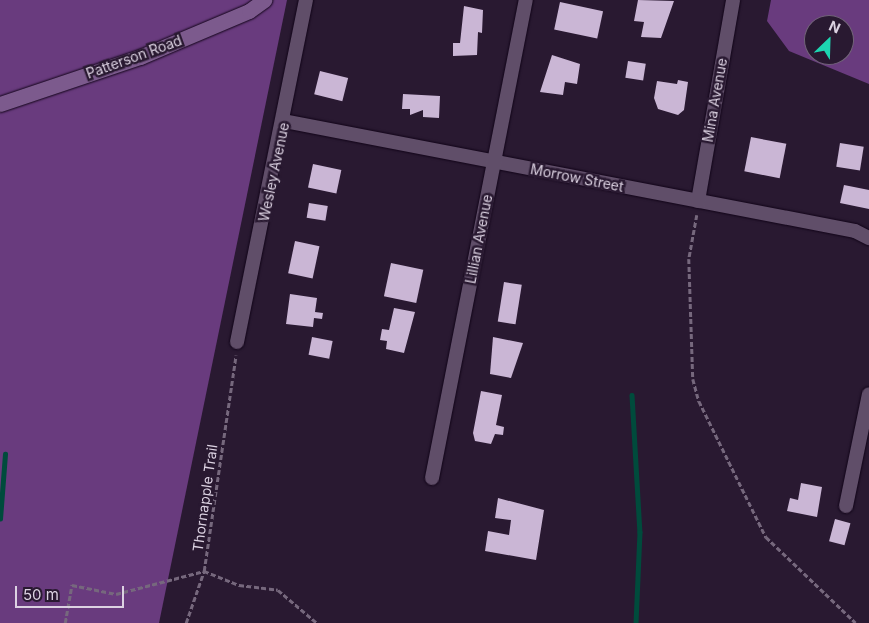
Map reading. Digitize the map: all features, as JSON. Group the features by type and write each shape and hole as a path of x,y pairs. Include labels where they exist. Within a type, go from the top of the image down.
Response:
{"street":[{"name":"Patterson Road","path":"0,104 140,57 249,11 264,0"},
{"name":"Wesley Avenue","path":"237,342 284,121 306,0"},
{"name":"Lillian Avenue","path":"432,478 526,0"},
{"name":"Mina Avenue","path":"698,201 733,0"},
{"name":"Morrow Street","path":"284,121 855,231 869,238"},
{"path":"846,506 869,394"}],"path":[{"path":"698,201 689,259 693,379 699,401 766,537 856,623"},
{"name":"Thornapple Trail","path":"65,623 72,585 116,594 204,571 237,342"},
{"path":"186,623 204,571 239,585 278,590 317,623"}],"shaded area":[{"path":"0,0 287,0 159,623 0,623"},
{"path":"771,0 869,0 869,84 823,65 854,65 854,15 804,15 804,57 789,51 767,21"}],"building":[{"path":"638,0 674,1 661,38 641,37 644,22 634,21"},
{"path":"560,2 603,11 597,39 554,29"},
{"path":"464,6 483,10 482,33 478,32 477,55 453,56 453,43 460,43"},
{"path":"552,55 580,64 577,84 565,82 563,95 540,92"},
{"path":"628,61 646,64 643,81 625,78"},
{"path":"320,71 348,78 342,101 314,94"},
{"path":"678,80 688,82 684,110 678,115 658,109 654,98 657,81 677,84"},
{"path":"403,94 440,96 439,118 423,117 423,110 410,115 410,109 402,109"},
{"path":"751,137 786,144 780,178 744,171"},
{"path":"840,143 864,147 860,170 836,167"},
{"path":"313,164 341,170 336,194 308,187"},
{"path":"844,185 869,190 869,209 840,203"},
{"path":"309,203 328,206 325,221 307,218"},
{"path":"295,241 319,246 313,278 288,273"},
{"path":"391,263 423,270 416,303 384,296"},
{"path":"504,282 522,285 516,324 498,322"},
{"path":"290,294 317,298 315,312 323,313 322,319 314,318 313,327 286,324"},
{"path":"394,308 415,312 404,353 386,349 387,341 380,340 382,329 389,330"},
{"path":"312,337 333,341 329,359 309,355"},
{"path":"493,337 523,343 511,378 490,374"},
{"path":"481,391 502,395 496,425 504,427 503,435 495,434 491,444 475,441 473,433"},
{"path":"801,483 822,487 817,517 787,511 790,498 798,500"},
{"path":"498,498 544,510 536,560 485,551 488,531 509,535 511,520 495,518"},
{"path":"835,519 850,523 845,545 829,541"}],"waterway":[{"path":"632,395 640,532 636,623"},
{"path":"0,519 5,454"}]}
